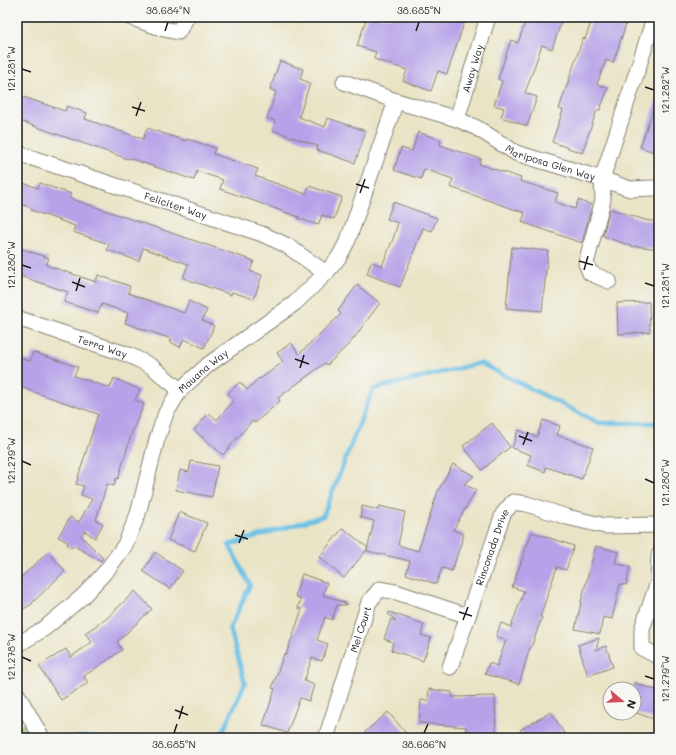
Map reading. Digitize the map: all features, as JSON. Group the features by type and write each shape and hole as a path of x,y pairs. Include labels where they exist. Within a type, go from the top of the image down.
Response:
{"street":[{"path":"129,17 164,29 178,32 187,17"},
{"name":"Away Way","path":"457,119 488,17"},
{"name":"Mariposa Glen Way","path":"344,82 396,101 457,119 477,128 516,153 602,179 651,28 653,17"},
{"name":"Mauana Way","path":"17,645 45,628 82,597 107,570 125,545 138,514 157,439 166,413 180,390 209,364 295,303 326,273 339,257 348,240 396,101"},
{"name":"Feliciter Way","path":"17,153 262,234 286,245 326,273"},
{"path":"609,281 590,273 586,263 604,200 602,179 630,189 659,187"},
{"name":"Terra Way","path":"17,318 129,355 151,366 180,390"},
{"name":"Rinconada Drive","path":"450,667 503,514 513,502 527,504 567,517 605,526 659,525"},
{"path":"659,555 658,582 642,629 642,648 659,657"},
{"name":"Mel Court","path":"326,738 369,602 380,589 396,592 468,616"},
{"path":"17,694 42,738"}],"green space":[{"path":"31,719 42,738 17,738 17,729"}],"building":[{"path":"367,17 466,17 447,74 438,71 431,91 403,81 407,70 374,59 376,52 357,46"},
{"path":"527,17 563,17 552,49 542,45 525,93 537,97 527,126 501,117 504,108 494,105 502,81 498,79 511,40 518,43"},
{"path":"593,17 622,17 620,22 626,24 613,63 606,60 597,84 608,88 600,110 597,110 582,153 552,142 563,110 559,109 583,38 585,39"},
{"path":"280,61 303,69 300,79 310,83 299,117 325,127 328,118 366,131 355,163 317,150 318,146 272,130 275,121 267,118 276,92 270,89"},
{"path":"17,95 65,111 67,106 87,113 85,119 143,139 147,128 186,141 187,139 215,148 213,154 258,169 255,176 306,194 309,186 342,197 334,219 322,215 318,225 220,189 223,180 197,171 194,180 129,158 128,159 17,120"},
{"path":"657,99 659,99 659,154 640,147"},
{"path":"418,132 441,140 440,145 481,159 479,164 521,178 520,181 558,193 555,202 575,209 578,200 592,205 582,243 522,222 525,213 450,187 453,179 424,169 421,179 394,170 401,148 412,151"},
{"path":"17,181 38,188 40,183 71,194 69,198 254,261 250,271 262,275 254,299 232,292 231,295 183,278 188,264 143,248 139,261 107,250 109,244 73,232 75,226 31,210 32,208 17,203"},
{"path":"393,202 437,218 432,231 423,228 400,287 367,274 371,262 382,266 393,239 398,223 387,219"},
{"path":"611,209 645,220 659,222 659,249 634,247 603,236 609,211"},
{"path":"17,247 49,258 46,265 96,282 98,275 130,286 128,293 184,313 189,301 207,310 202,320 214,326 204,348 184,339 180,347 170,342 172,339 125,323 128,313 102,304 98,313 64,302 68,292 17,275"},
{"path":"512,247 548,251 542,311 506,308"},
{"path":"357,285 380,303 351,342 327,365 325,363 278,398 280,401 255,423 252,421 223,455 194,430 209,413 217,420 234,400 228,393 240,382 247,390 259,378 260,379 283,362 277,353 291,343 299,354 341,314 338,311"},
{"path":"649,302 650,332 618,334 617,303"},
{"path":"33,352 78,367 74,376 110,388 114,378 140,390 135,400 144,404 132,432 118,479 116,478 114,486 107,484 96,520 103,524 95,538 85,531 81,536 103,558 101,561 73,545 71,548 67,544 68,542 58,537 70,517 79,522 92,499 81,495 84,486 76,484 98,414 17,386 17,366 20,358 30,361"},
{"path":"543,420 560,426 557,435 593,447 582,479 546,467 545,472 527,465 531,455 512,448 518,430 537,437"},
{"path":"492,423 510,447 482,470 463,446"},
{"path":"191,461 218,466 212,497 176,490 180,470 189,472"},
{"path":"453,464 474,476 464,484 476,490 453,530 464,534 452,571 442,568 436,584 406,574 410,561 367,551 374,521 360,517 362,506 378,510 379,506 405,512 398,545 418,551 438,491"},
{"path":"179,512 207,523 195,551 168,540"},
{"path":"343,528 368,548 344,578 319,557"},
{"path":"532,532 574,546 566,570 557,567 519,684 485,674 489,663 497,666 506,640 496,636 501,623 511,627 524,591 512,587"},
{"path":"596,546 618,552 615,563 630,567 626,585 620,584 612,619 603,617 600,634 575,629"},
{"path":"48,552 65,571 32,604 17,613 17,581"},
{"path":"155,552 183,571 170,589 143,571"},
{"path":"302,574 327,583 323,595 346,603 346,605 337,605 332,620 325,617 317,640 328,644 322,661 312,658 304,681 314,685 309,701 300,698 287,733 263,725 275,689 272,688 284,654 286,655 302,609 298,608 301,599 295,596"},
{"path":"135,591 152,609 117,642 122,650 84,676 88,683 61,700 39,666 66,649 71,657 92,642 85,633 106,619"},
{"path":"389,612 424,624 421,635 431,638 423,661 391,650 393,642 384,639 391,619 397,621 388,614"},
{"path":"599,638 596,650 606,646 613,667 588,676 578,645"},
{"path":"642,686 659,691 659,721 642,715"},
{"path":"429,689 452,692 452,697 495,696 496,734 466,735 466,727 419,723 421,700 428,701"},
{"path":"388,712 410,738 370,738 365,732"},
{"path":"551,712 567,738 524,738 520,730"}],"waterway":[{"path":"220,738 245,683 230,628 250,585 229,545 323,516 373,389 480,363 599,423 659,423"},
{"path":"76,738 95,738"}]}
